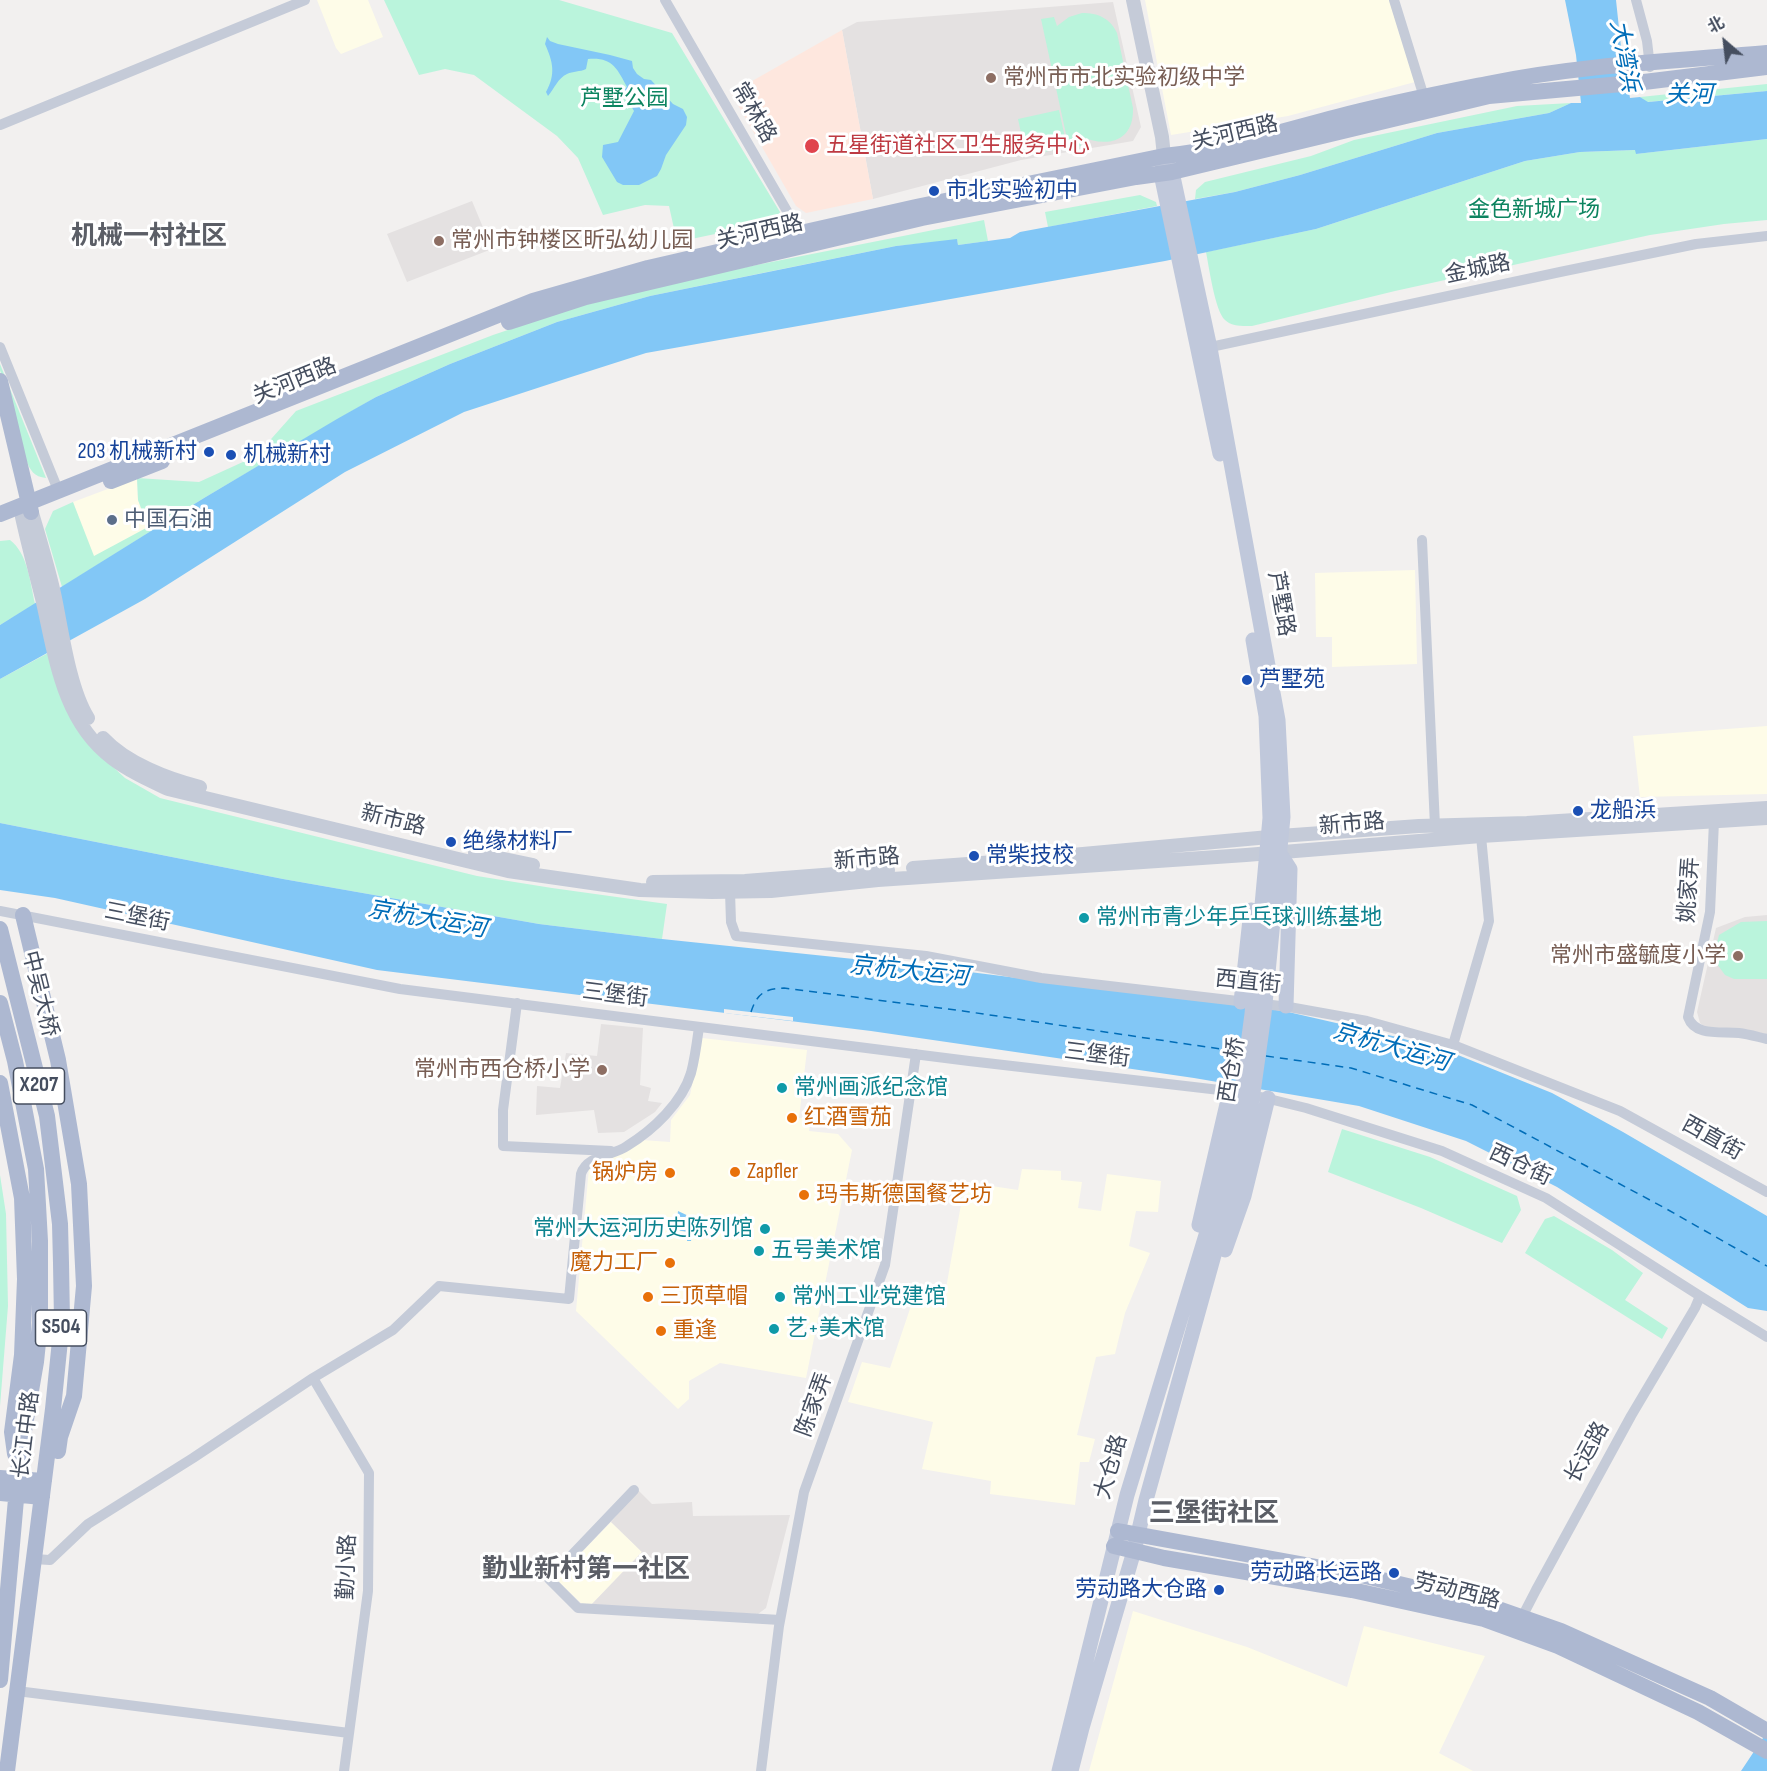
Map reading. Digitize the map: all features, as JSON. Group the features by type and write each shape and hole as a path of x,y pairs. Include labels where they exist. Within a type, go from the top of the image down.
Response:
{"main road":[{"path":"1647,73 1767,53"},
{"path":"1647,73 1767,67"},
{"name":"关河西路","path":"0,514 25,510 521,318 586,297 928,204 1164,156 1197,153 1336,117 1557,71 1647,73"},
{"name":"关河西路","path":"0,526 58,490 533,301 648,268 1167,173 1489,96 1560,89 1647,73"},
{"path":"1164,156 1167,173"},
{"name":"芦墅路","path":"1167,173 1204,349 1266,716 1270,819 1274,836 1262,963"},
{"path":"0,381 25,510"},
{"path":"0,425 25,510"},
{"path":"1241,1002 1255,874 1273,853 1290,869 1286,1006"},
{"path":"0,1478 12,1489 43,1489 55,1465 60,1437 74,1396 84,1286 79,1184 58,1059 23,915"},
{"name":"中吴大桥","path":"0,929 46,1116 57,1191 61,1246"},
{"name":"西仓桥","path":"1228,1181 1252,1100 1264,1014 1262,963"},
{"name":"中吴大桥","path":"0,1003 15,1061 36,1169 40,1241"},
{"path":"0,1083 22,1198 25,1280 22,1355 12,1432 12,1489"},
{"path":"1165,1367 1230,1091"},
{"path":"1183,1368 1244,1196 1268,1098"},
{"name":"大仓路","path":"1059,1771 1116,1538 1165,1367 1228,1181"},
{"name":"大仓路","path":"1071,1771 1183,1368 1228,1181"},
{"name":"长江中路","path":"0,1680 11,1565 12,1489 36,1362 40,1323 40,1241"},
{"name":"长江中路","path":"7,1771 53,1409 62,1321 61,1246"},
{"path":"0,1448 12,1432 36,1362"},
{"path":"53,1409 60,1437"},
{"path":"0,1530 9,1548 11,1565"},
{"name":"劳动西路","path":"1116,1538 1136,1543 1164,1558 1352,1590 1484,1620 1561,1630 1710,1698 1767,1731"},
{"name":"劳动西路","path":"1519,1624 1558,1646 1698,1712 1767,1751"}],"street":[{"path":"0,125 305,0"},
{"name":"常林路","path":"665,0 803,239"},
{"path":"1133,0 1164,156"},
{"path":"1394,0 1424,97"},
{"path":"1636,0 1647,41 1647,73"},
{"name":"金城路","path":"1204,349 1696,244 1767,236"},
{"path":"0,347 58,490"},
{"path":"25,510 59,650"},
{"path":"1422,540 1435,826"},
{"name":"新市路","path":"59,650 83,710 98,732 110,746 147,769 189,785 512,862 641,882 745,881 995,862 1274,836 1767,808"},
{"name":"新市路","path":"59,650 63,688 77,718 92,740 111,758 168,789 508,871 640,890 771,891 878,880 1273,853 1481,836 1767,818"},
{"name":"姚家弄","path":"1714,821 1709,920 1688,1017 1694,1026 1708,1032 1738,1033 1767,1039"},
{"path":"1453,1045 1489,921 1481,836"},
{"name":"西直街","path":"730,892 731,922 736,936 926,956 1041,978 1286,1006 1366,1021 1453,1045 1620,1111 1767,1191"},
{"name":"三堡街","path":"0,911 400,988 916,1054 1230,1091"},
{"path":"517,1003 502,1110 503,1146 616,1151"},
{"path":"34,1559 50,1560 88,1524 314,1378 393,1330 439,1286 569,1299 583,1167 591,1161 626,1147 654,1126 680,1096 691,1074 699,1026"},
{"name":"陈家弄","path":"761,1771 780,1620 804,1492 885,1265 916,1054"},
{"name":"西仓街","path":"1230,1091 1306,1108 1442,1151 1546,1198 1767,1337"},
{"name":"长运路","path":"1519,1624 1631,1416 1700,1296"},
{"name":"勤小路","path":"314,1378 369,1473 368,1591 344,1771"},
{"path":"634,1491 549,1579 578,1608 780,1620"},
{"path":"17,1691 349,1733"}],"shaded area":[{"path":"317,0 368,0 383,37 341,54 336,48"},
{"path":"1145,0 1389,0 1415,82 1288,116 1171,135"},
{"name":"常州市市北实验初级中学","path":"1113,2 1141,127 1133,141 1021,160 873,199 842,30 857,22"},
{"name":"五星街道社区卫生服务中心","path":"842,30 873,199 806,213 796,206 731,93"},
{"name":"常州市钟楼区昕弘幼儿园","path":"472,201 492,249 407,282 387,234"},
{"path":"137,478 138,500 149,527 93,557 73,502"},
{"path":"1415,570 1417,664 1332,667 1332,637 1316,637 1315,573"},
{"path":"1767,726 1767,794 1640,797 1633,736"},
{"name":"常州市盛毓度小学","path":"1767,915 1767,1037 1710,1031 1700,1023 1697,1012 1716,928 1745,917"},
{"name":"常州市西仓桥小学","path":"601,1024 643,1028 640,1085 651,1088 648,1101 662,1103 655,1112 624,1132 598,1133 594,1110 536,1115 537,1086 560,1088 566,1053 597,1056"},
{"path":"702,1038 807,1050 799,1118 811,1119 809,1131 838,1134 852,1150 806,1378 720,1363 689,1381 689,1399 678,1409 576,1311 589,1168 642,1140 670,1142 671,1120 690,1095"},
{"path":"1022,1169 1061,1171 1061,1180 1082,1182 1078,1208 1101,1211 1107,1174 1161,1181 1158,1212 1136,1211 1129,1246 1150,1253 1125,1313 1115,1354 1096,1357 1077,1435 1095,1439 1089,1462 1080,1462 1075,1505 990,1494 991,1481 922,1469 933,1422 848,1402 862,1362 890,1368 916,1291 945,1294 965,1182 1018,1190"},
{"path":"638,1490 652,1504 692,1502 693,1516 790,1515 766,1608 758,1614 591,1605 642,1552 611,1522"},
{"path":"611,1522 642,1552 591,1605 582,1604 556,1579"},
{"path":"1133,1611 1247,1647 1347,1687 1364,1626 1485,1656 1439,1753 1473,1771 1089,1771"}],"green space":[{"name":"芦墅公园","path":"384,0 559,0 672,33 780,212 777,221 677,242 669,206 645,205 603,215 578,158 557,136 474,75 445,69 419,75"},
{"path":"1082,13 1103,17 1117,33 1133,108 1132,120 1129,129 1116,140 1099,142 1079,136 1081,146 1069,148 1041,19 1054,17 1057,26 1069,17"},
{"path":"1767,84 1767,91 1647,102 1640,97"},
{"path":"1571,103 1549,113 1437,133 1300,175 1235,192 1195,199 1196,190 1205,182 1311,156 1354,140 1517,106"},
{"path":"1059,110 1067,147 1026,156 1018,119"},
{"name":"金色新城广场","path":"1767,139 1767,220 1650,235 1395,291 1252,326 1238,326 1225,320 1215,298 1206,252 1316,229 1525,161 1580,152 1636,150 1636,154"},
{"path":"1140,195 1156,202 1157,206 1048,227 1045,212"},
{"path":"984,220 988,241 958,245 957,240 896,246 650,296 557,322 450,364 376,397 204,498 62,587 45,529 53,511 73,502 94,556 148,527 138,500 137,478 199,482 256,456 296,411 493,335 591,302 736,269"},
{"path":"0,364 46,478 33,472 26,460"},
{"path":"10,540 25,561 35,604 0,625 0,541"},
{"path":"50,652 97,752 125,778 160,798 477,876 667,904 662,939 539,924 283,879 0,823 0,679"},
{"path":"1767,921 1767,979 1734,979 1725,975 1714,955 1719,935 1741,922"},
{"path":"1342,1129 1430,1157 1517,1196 1521,1210 1502,1243 1421,1208 1328,1172"},
{"path":"0,1175 6,1214 8,1306 0,1406"},
{"path":"1554,1216 1612,1250 1643,1273 1625,1300 1668,1328 1662,1339 1525,1253 1545,1219"}],"water":[{"path":"1565,0 1616,0 1630,98 1640,97 1648,102 1767,91 1767,139 1636,154 1635,150 1580,152 1525,161 1316,229 1165,261 646,353 464,412 345,472 145,599 0,679 0,625 204,498 337,419 376,397 450,364 557,322 650,296 896,246 957,239 958,245 1010,238 1020,232 1235,192 1300,175 1437,133 1549,113 1571,103 1581,103 1576,55"},
{"path":"547,37 558,44 632,61 637,74 644,79 651,80 673,104 683,109 687,117 686,125 666,155 657,176 639,185 623,185 617,182 602,157 603,145 618,142 634,111 622,90 627,87 613,65 603,60 588,59 586,69 564,76 548,96 546,92 552,68 545,44"},
{"name":"京杭大运河","path":"0,823 283,879 539,924 921,966 1284,1011 1397,1037 1453,1053 1552,1093 1767,1216 1767,1311 1748,1308 1557,1187 1466,1141 1359,1106 1194,1078 871,1031 377,970 55,898 0,890"},
{"path":"678,1211 695,1219 691,1241 687,1241 688,1232 676,1230"},
{"path":"1767,1732 1767,1771 1741,1771"}],"pier":[{"path":"724,1009 793,1017 793,1021 724,1013"}],"ferry route":[{"path":"751,1012 756,1000 763,993 784,988 963,1011 1241,1052"},
{"path":"1266,1056 1351,1068 1472,1105 1663,1207 1767,1266"}],"place":[{"name":"常州市市北实验初级中学","path":"991,78"},
{"name":"五星街道社区卫生服务中心","path":"812,146"},
{"name":"市北实验初中","path":"934,191"},
{"name":"常州市钟楼区昕弘幼儿园","path":"439,241"},
{"name":"203 机械新村","path":"209,452"},
{"name":"机械新村","path":"231,455"},
{"name":"中国石油","path":"112,520"},
{"name":"芦墅苑","path":"1247,680"},
{"name":"龙船浜","path":"1578,811"},
{"name":"绝缘材料厂","path":"451,842"},
{"name":"常柴技校","path":"974,856"},
{"name":"常州市青少年乒乓球训练基地","path":"1084,918"},
{"name":"常州市盛毓度小学","path":"1738,956"},
{"name":"常州市西仓桥小学","path":"602,1070"},
{"name":"常州画派纪念馆","path":"782,1088"},
{"name":"红酒雪茄","path":"792,1118"},
{"name":"Zapfler","path":"735,1172"},
{"name":"锅炉房","path":"670,1173"},
{"name":"玛韦斯德国餐艺坊","path":"804,1195"},
{"name":"常州大运河历史陈列馆","path":"765,1229"},
{"name":"五号美术馆","path":"759,1251"},
{"name":"魔力工厂","path":"670,1263"},
{"name":"三顶草帽","path":"648,1297"},
{"name":"常州工业党建馆","path":"780,1297"},
{"name":"艺+美术馆","path":"774,1329"},
{"name":"重逢","path":"661,1331"},
{"name":"劳动路长运路","path":"1394,1573"},
{"name":"劳动路大仓路","path":"1219,1590"}],"district":[{"name":"机械一村社区","path":"149,237"},
{"name":"三堡街社区","path":"1214,1514"},
{"name":"勤业新村第一社区","path":"586,1570"}],"water label":[{"name":"大湾浜","path":"1623,56"},
{"name":"关河","path":"1689,96"}]}
